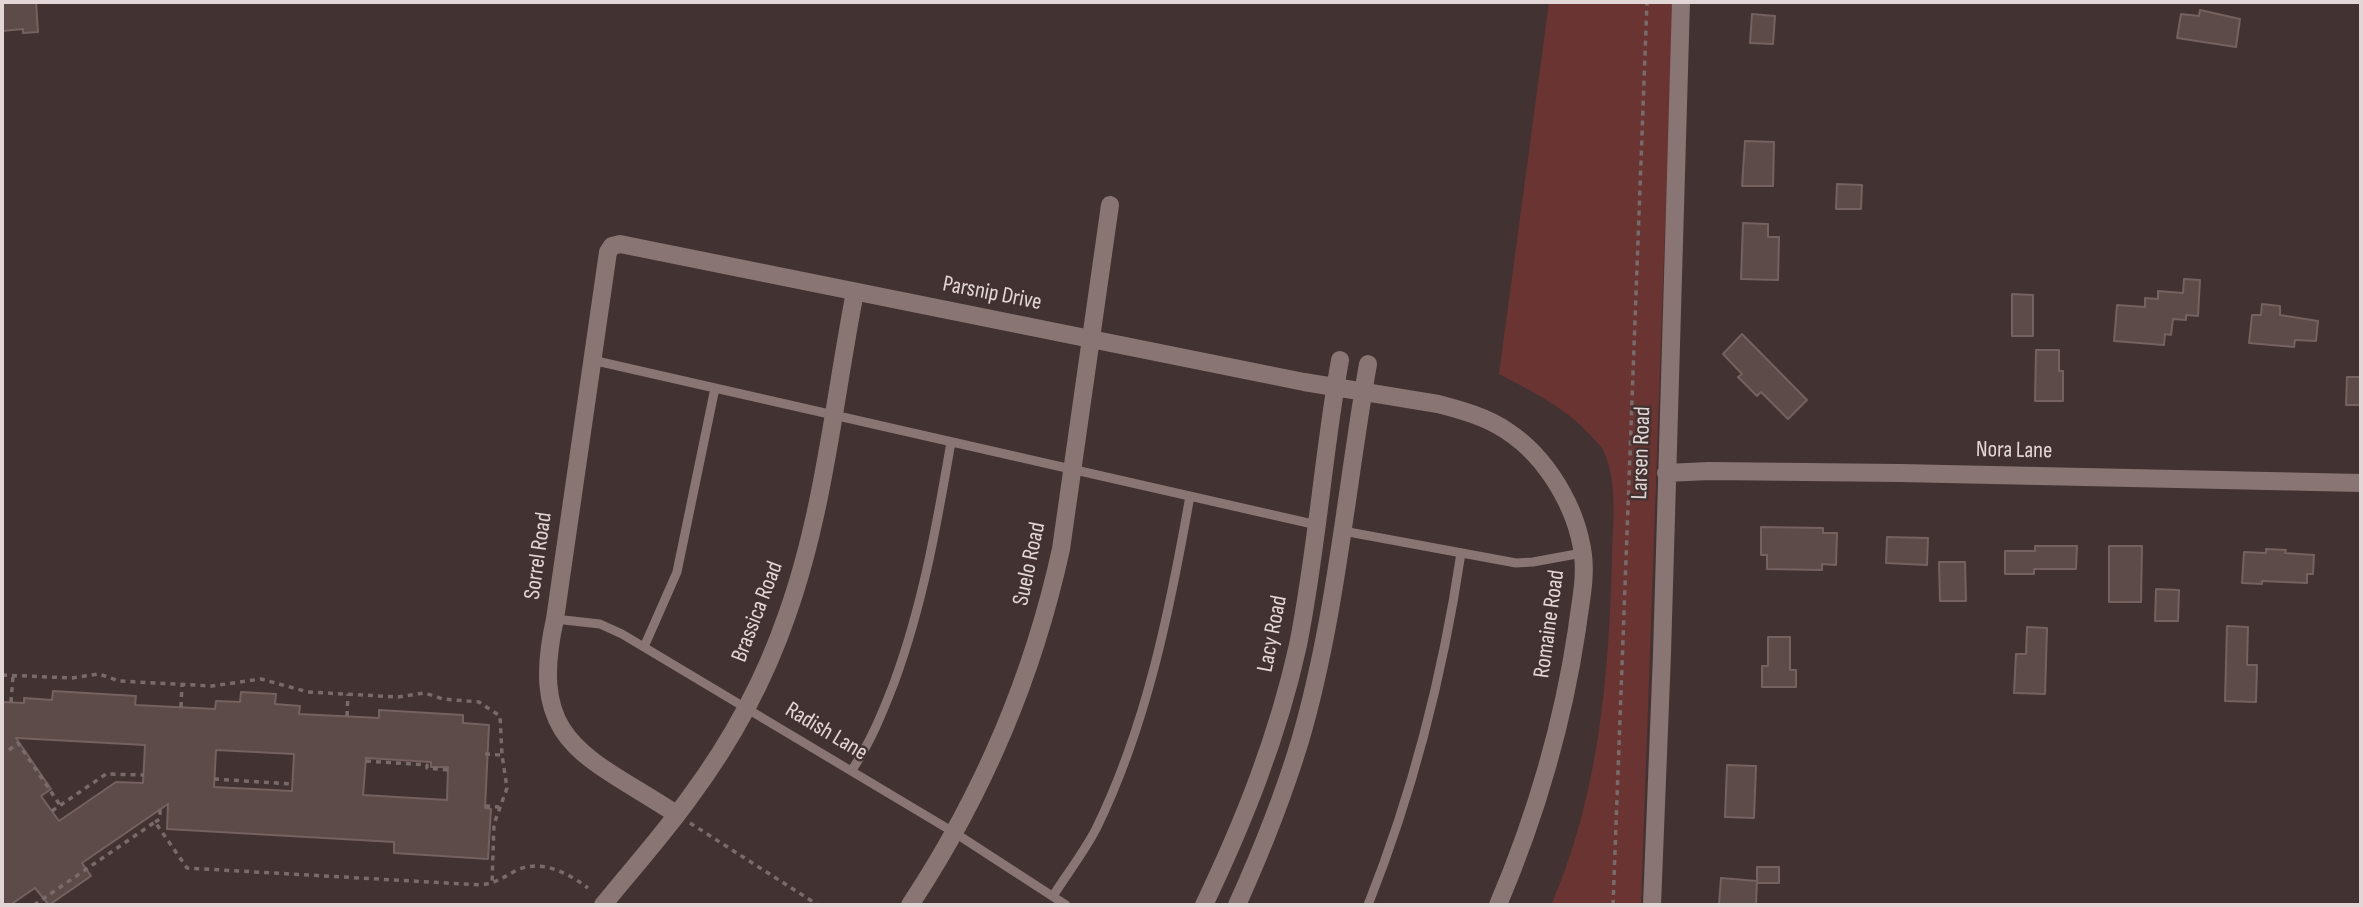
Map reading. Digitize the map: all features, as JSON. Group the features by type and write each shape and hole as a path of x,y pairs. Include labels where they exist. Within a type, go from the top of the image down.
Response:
{"street":[{"name":"Larsen Road","path":"1652,905 1681,2"},
{"name":"Suelo Road","path":"910,905 955,833 990,763 1030,663 1049,602 1061,549 1110,205"},
{"name":"Parsnip Drive","path":"612,246 620,244 1363,391"},
{"name":"Sorrel Road","path":"612,246 608,252 555,619 547,653 547,682 555,718 570,742 588,758 676,814"},
{"name":"Brassica Road","path":"603,905 712,764 746,706 774,648 811,537 855,292"},
{"name":"Lacy Road","path":"1204,905 1245,815 1274,736 1298,642 1340,360"},
{"path":"1237,905 1269,829 1300,742 1320,660 1368,364"},
{"name":"Romaine Road","path":"1363,391 1458,409 1507,431 1540,463 1566,498 1574,517 1583,553 1583,589 1563,701 1529,821 1498,905"},
{"name":"Nora Lane","path":"1666,473 1900,473 2361,483"}],"lane":[{"path":"592,360 1317,525"},
{"path":"645,647 677,572 715,388"},
{"path":"852,770 884,709 916,617 932,551 951,442"},
{"path":"1053,896 1095,830 1132,736 1165,628 1190,496"},
{"path":"1343,531 1525,562 1583,553"},
{"path":"1368,905 1397,826 1422,745 1442,661 1461,553"},
{"name":"Radish Lane","path":"555,619 600,624 645,647 955,833 1066,905"}],"path":[{"path":"1613,905 1647,2"},
{"path":"2,675 72,678 99,674 119,681 212,686 261,679 298,691 398,697 425,693 443,699 484,703 500,716 502,755 507,782 494,824 492,884"},
{"path":"12,702 13,676"},
{"path":"180,707 182,685"},
{"path":"347,716 348,694"},
{"path":"9,750 18,743 60,805"},
{"path":"485,754 502,755"},
{"path":"366,761 427,765 427,768 448,770"},
{"path":"51,811 106,774 144,775"},
{"path":"214,779 292,783"},
{"path":"485,806 499,807"},
{"path":"34,905 160,819 160,807"},
{"path":"155,822 187,868 492,884 518,870 549,867 570,875 588,888"},
{"path":"697,828 818,905"}],"shaded area":[{"path":"1549,2 1673,2 1641,905 1551,905 1580,821 1598,734 1608,646 1614,504 1608,465 1600,446 1559,408 1499,374"}],"building":[{"path":"2,2 36,2 38,32 23,33 23,29 2,31"},
{"path":"2200,10 2240,19 2236,47 2177,38 2181,14 2199,16"},
{"path":"1752,14 1775,16 1773,44 1750,43"},
{"path":"1745,141 1774,142 1773,186 1742,186"},
{"path":"1837,184 1862,185 1861,209 1836,209"},
{"path":"1743,223 1768,224 1768,237 1779,237 1778,280 1741,279"},
{"path":"2184,279 2200,280 2198,316 2186,315 2186,320 2173,319 2171,335 2165,334 2164,345 2114,341 2117,305 2145,307 2145,298 2158,299 2158,291 2183,293"},
{"path":"2012,294 2033,295 2033,336 2012,336"},
{"path":"2262,304 2280,306 2280,315 2318,321 2316,341 2295,340 2294,347 2249,343 2252,315 2261,315"},
{"path":"1742,334 1807,400 1788,419 1761,392 1757,396 1738,377 1742,374 1723,354"},
{"path":"2036,350 2059,350 2059,371 2063,371 2063,401 2035,401"},
{"path":"2347,377 2361,377 2361,405 2346,405"},
{"path":"1761,527 1823,528 1823,533 1837,533 1836,565 1822,564 1822,570 1767,569 1767,555 1761,555"},
{"path":"1887,537 1928,538 1927,565 1886,563"},
{"path":"2035,546 2077,546 2076,569 2034,569 2034,574 2005,574 2005,551 2035,551"},
{"path":"2109,546 2142,546 2141,602 2109,602"},
{"path":"2266,549 2314,555 2313,574 2307,574 2307,583 2242,583 2244,552 2266,553"},
{"path":"1939,562 1965,562 1966,601 1940,601"},
{"path":"2156,589 2179,590 2178,621 2155,621"},
{"path":"2227,626 2248,627 2247,665 2257,665 2256,702 2225,701"},
{"path":"2027,627 2047,628 2045,694 2014,693 2016,654 2026,654"},
{"path":"1768,637 1790,637 1790,670 1796,670 1796,687 1762,687 1762,666 1768,666"},
{"path":"53,691 136,696 135,705 215,709 216,701 240,702 241,692 276,694 275,704 300,706 299,714 379,718 379,710 463,715 463,723 489,725 485,808 491,809 488,859 394,853 394,842 167,829 168,804 82,863 91,876 49,905 35,888 10,905 2,905 2,702 24,703 24,698 52,700","holes":["16,738 145,745 143,783 116,782 59,821 41,796 51,789","216,750 294,754 292,791 214,787","366,758 431,762 431,767 448,767 447,800 363,795"]},
{"path":"1727,765 1756,766 1754,818 1725,817"},
{"path":"1757,867 1779,867 1779,883 1757,883"},
{"path":"1721,878 1757,881 1756,905 1719,905"}]}
